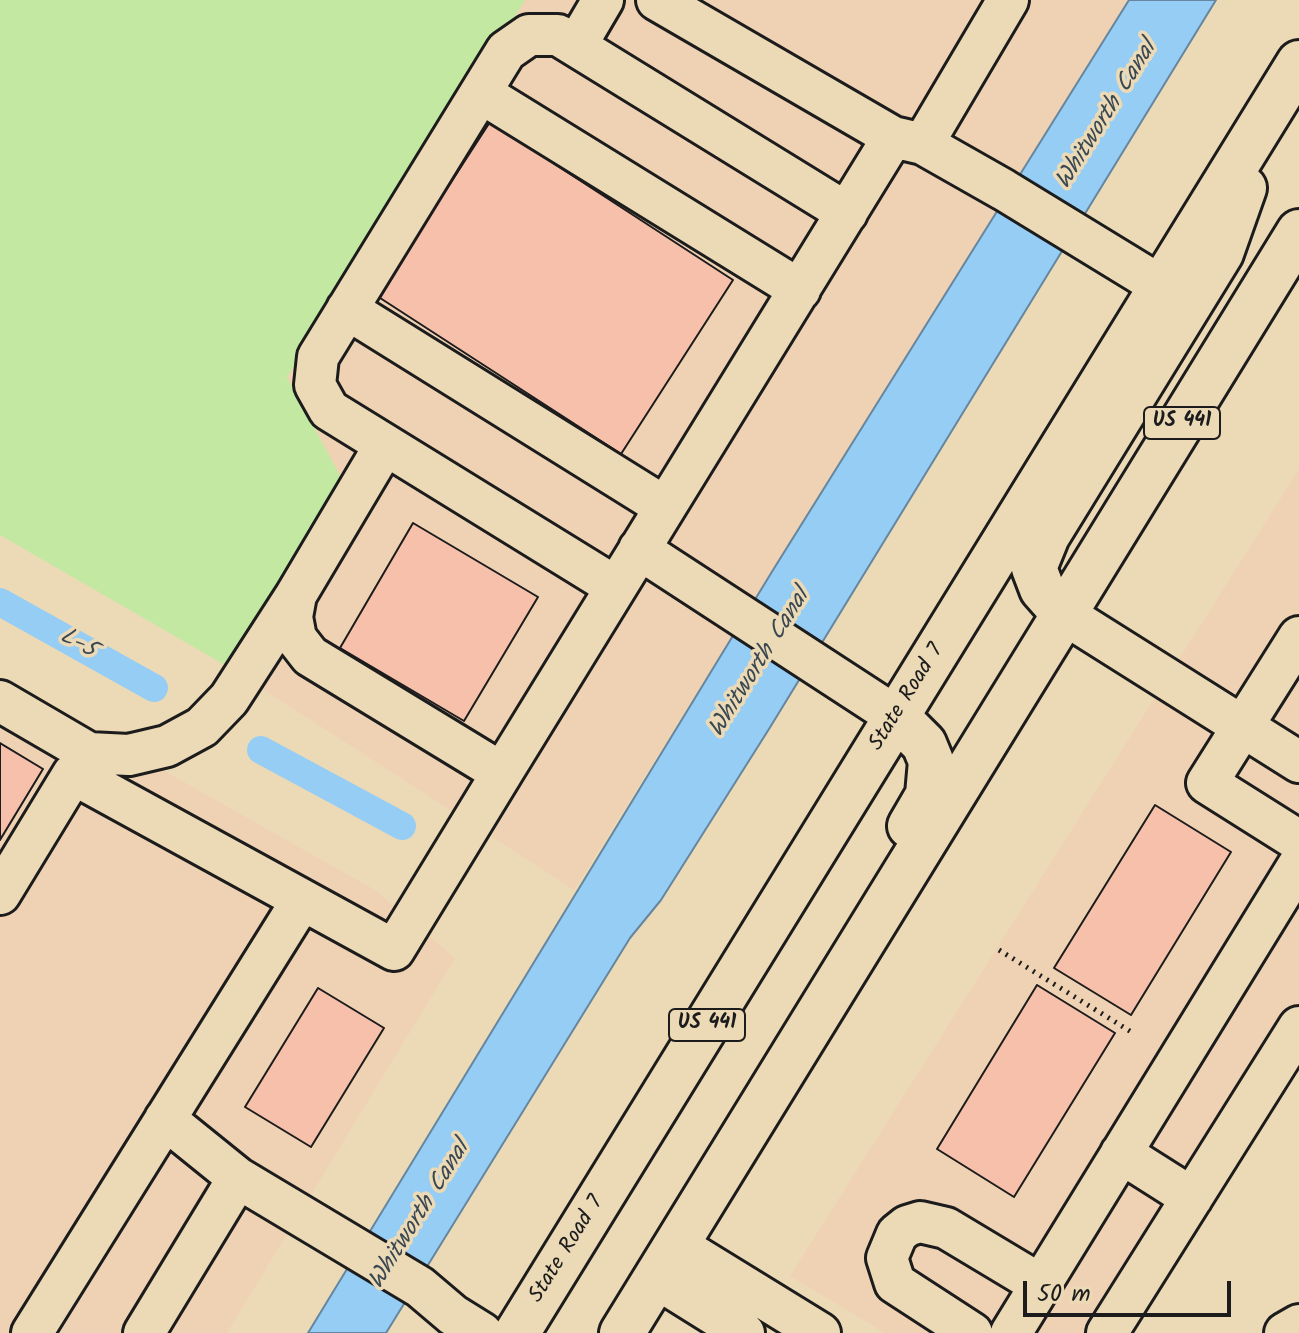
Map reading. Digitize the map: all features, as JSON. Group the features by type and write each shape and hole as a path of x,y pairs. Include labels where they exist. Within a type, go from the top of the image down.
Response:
{"main road":[{"name":"State Road 7","path":"517,1333 1299,63"},
{"path":"1064,614 1042,589 1034,568 1047,536 1221,253 1244,191 1250,142"},
{"name":"US 441","path":"622,1333 1299,232"},
{"path":"854,956 880,875 928,795 931,761 928,753 924,744 897,717"}],"street":[{"path":"576,46 603,0"},
{"path":"657,0 908,141 1004,190 1161,286"},
{"path":"0,701 81,764 302,900 394,950 847,213 908,141 1008,0"},
{"path":"616,587 329,410 315,385 318,357 506,51 529,35 558,35 847,213"},
{"path":"481,93 800,290"},
{"path":"347,309 665,507"},
{"path":"0,729 81,764 167,746 202,727 229,699 296,595 385,445"},
{"path":"639,549 897,717"},
{"path":"296,595 292,617 296,638 310,656 502,773"},
{"path":"1064,614 1299,762"},
{"path":"1299,637 1288,679 1243,727 1207,783 1299,841"},
{"path":"0,894 81,764"},
{"path":"1011,1333 1299,864"},
{"path":"40,1330 165,1119 302,900"},
{"path":"1107,1333 1299,1027"},
{"path":"165,1119 238,1178 267,1192 331,1241 444,1310"},
{"path":"1121,1153 1192,1198"},
{"path":"144,1333 238,1178"},
{"path":"972,1333 895,1283 887,1258 897,1234 907,1226 920,1222 946,1228 1041,1285"},
{"path":"667,1262 744,1333"},
{"path":"667,1262 820,1333"},
{"path":"1285,1333 1299,1325"}],"path":[{"path":"999,950 1133,1033"}],"shaded area":[{"path":"525,0 1128,0 574,890 230,668 345,485 287,377"},
{"path":"1299,469 1299,1071 1132,1333 885,1333 790,1276"},
{"path":"0,678 375,890 455,958 227,1333 0,1333"}],"green space":[{"path":"0,0 525,0 287,377 345,485 230,668 0,535"}],"water":[{"name":"Whitworth Canal","path":"1129,0 1216,0 769,729 661,900 630,938 386,1333 308,1333 773,570"}],"building":[{"path":"490,122 733,280 621,454 377,296"},
{"path":"413,523 538,597 464,721 340,648"},
{"path":"0,743 43,769 0,840"},
{"path":"1155,805 1231,852 1131,1015 1054,968"},
{"path":"1037,985 1115,1033 1014,1197 937,1149"},
{"path":"318,988 384,1028 311,1147 245,1107"}],"waterway":[{"name":"L-5","path":"0,602 154,688"},
{"name":"L-5","path":"261,750 402,826"}]}
